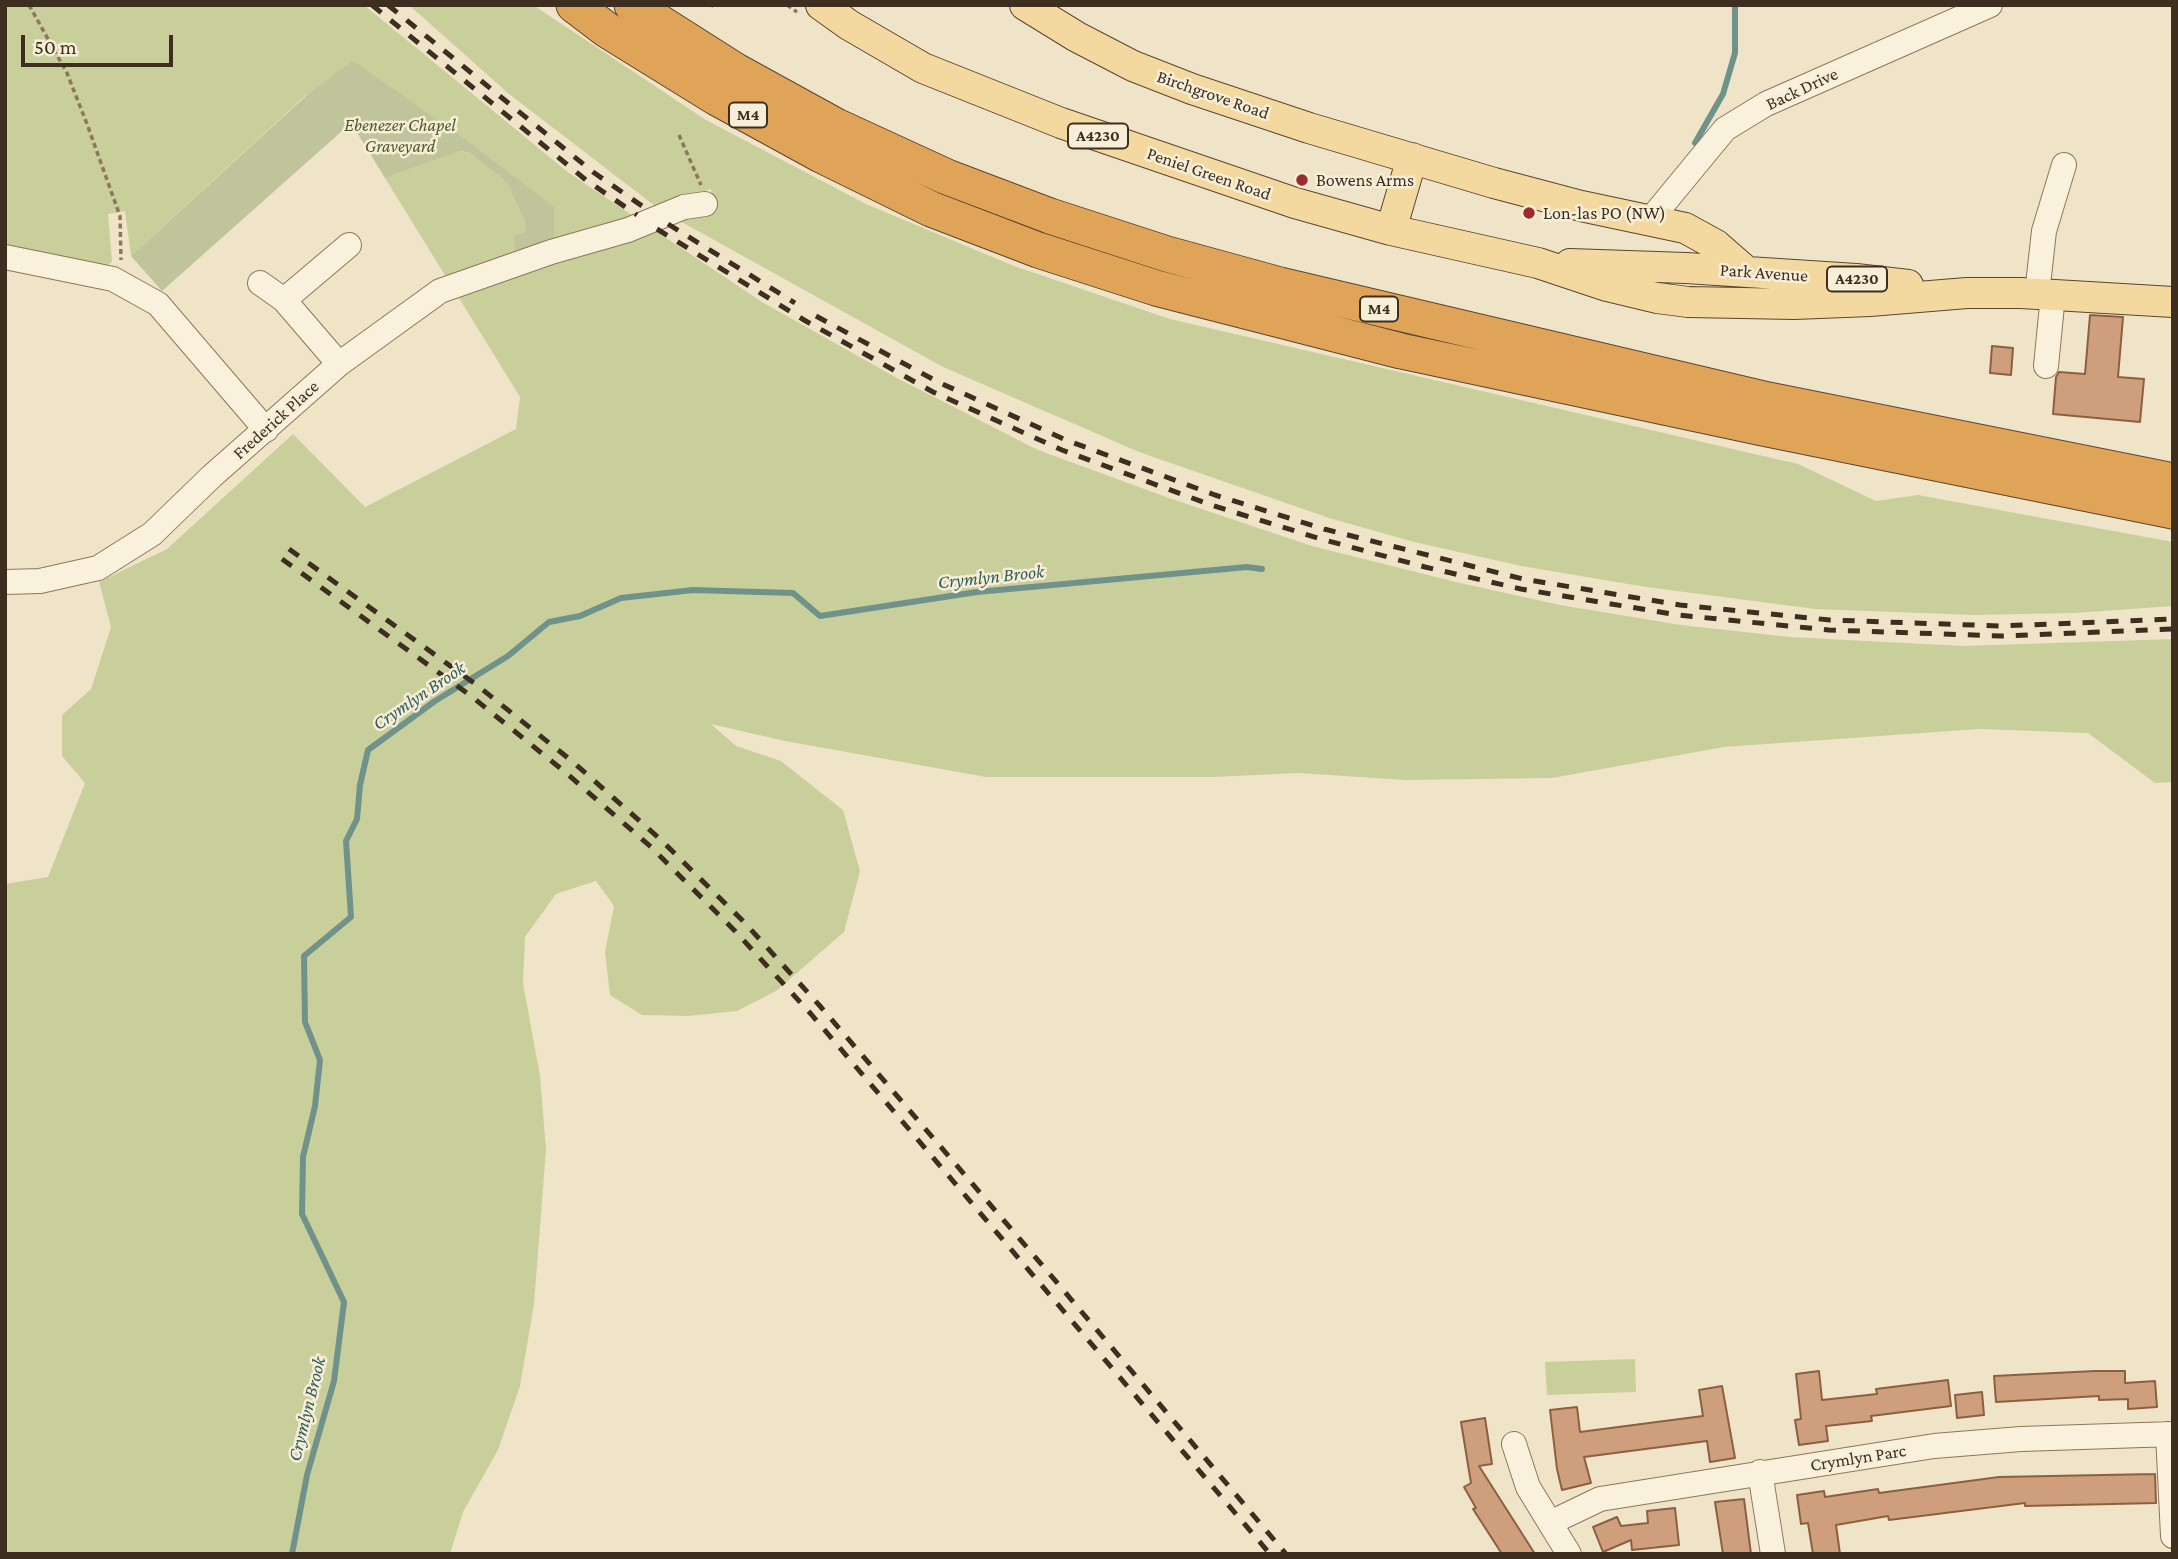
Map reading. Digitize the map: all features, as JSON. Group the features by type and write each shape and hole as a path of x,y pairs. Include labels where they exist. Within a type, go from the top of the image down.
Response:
{"highway":[{"name":"M4","path":"574,5 607,30 717,98 821,155 931,209 1038,250 1156,288 1414,354 2173,511"},
{"name":"M4","path":"632,5 736,71 848,132 947,177 1050,216 1167,254 1280,285 1768,400 2173,481"}],"main road":[{"name":"Peniel Green Road","path":"821,5 849,25 923,68 990,96 1295,203 1391,230 1538,263 1607,286 1657,298 1731,303"},
{"name":"Birchgrove Road","path":"1025,5 1077,37 1133,66 1192,89 1309,128 1581,206 1685,228 1703,237 1747,272"},
{"path":"1391,230 1412,158"},
{"name":"Birchgrove Road","path":"1650,220 1670,234 1681,250 1692,278 1708,291 1731,303"},
{"name":"Peniel Green Road","path":"1538,263 1686,268"},
{"name":"Park Avenue","path":"1686,268 1856,279 1967,293"},
{"name":"Park Avenue","path":"1731,303 1870,301 1967,293 2045,294 2173,302"}],"street":[{"name":"Back Drive","path":"1650,220 1725,129 1766,104 1990,5"},
{"path":"2046,366 2044,231 2064,164"},
{"name":"Frederick Place","path":"5,582 40,581 98,568 152,534 212,476 339,364 440,291 551,252 628,230 684,206 705,204"},
{"path":"284,300 349,245"},
{"path":"5,257 113,279 158,304 266,430"},
{"path":"260,283 284,300 339,364"},
{"path":"2171,1434 2173,1536"},
{"name":"Crymlyn Parc","path":"1550,1523 1600,1499 1934,1446 2021,1439 2171,1434"},
{"path":"1514,1444 1528,1487 1569,1554"},
{"path":"1760,1472 1773,1554"}],"path":[{"path":"29,5 68,73 120,216 124,285"},
{"path":"679,135 703,190 705,204"}],"green space":[{"path":"5,5 364,5 569,173 762,302 897,378 1038,450 1312,546 1560,605 1681,625 1790,637 1963,646 2173,639 2173,782 2155,783 2088,733 1979,729 1724,747 1552,778 1406,780 1297,773 1215,777 986,777 785,741 711,724 736,746 781,761 843,810 860,871 844,932 776,991 737,1011 688,1016 642,1015 610,995 605,952 614,906 596,881 556,894 525,937 523,983 540,1076 546,1150 534,1304 520,1386 498,1450 463,1512 450,1554 5,1554 5,884 48,877 85,783 62,756 62,715 91,689 111,627 99,582 167,549 293,434 365,507 516,429 520,397 385,178 461,151 470,153 507,183 524,220 526,232 516,253 553,207 475,146 306,95 131,256 125,211 108,214 112,262 88,278 5,259"},
{"path":"409,5 533,5 706,120 866,204 1014,266 1170,319 1798,464 1876,501 1918,495 2173,542 2173,606 2075,613 1975,615 1815,609 1646,587 1521,566 1414,542 1329,518 1139,452 943,367 678,220 714,211 711,189 655,206 509,94"},
{"name":"Ebenezer Chapel Graveyard","path":"353,61 475,146 554,207 554,244 516,253 514,236 526,232 524,220 507,183 470,153 461,151 385,178 351,123 162,291 131,256 307,95"},
{"path":"1635,1359 1636,1392 1547,1395 1545,1362"}],"building":[{"path":"2090,315 2123,317 2118,377 2144,379 2140,422 2053,414 2056,377 2059,372 2085,374"},
{"path":"1992,346 2013,348 2011,375 1990,373"},
{"path":"1819,1371 1822,1400 1877,1394 1876,1389 1948,1380 1951,1406 1871,1416 1872,1421 1826,1426 1828,1441 1799,1445 1795,1420 1801,1419 1796,1374"},
{"path":"2125,1371 2125,1383 2155,1381 2157,1407 2128,1409 2128,1399 2099,1400 2099,1396 1996,1402 1994,1376"},
{"path":"1722,1386 1735,1458 1710,1462 1707,1441 1584,1457 1591,1483 1562,1490 1550,1410 1577,1407 1580,1432 1703,1416 1699,1390"},
{"path":"1982,1392 1984,1415 1957,1418 1955,1395"},
{"path":"1485,1418 1492,1464 1479,1466 1535,1554 1502,1554 1473,1509 1476,1508 1464,1487 1471,1483 1461,1422"},
{"path":"2155,1474 2156,1503 2025,1506 2025,1503 1889,1520 1888,1516 1836,1525 1840,1554 1813,1554 1808,1523 1801,1524 1797,1495 1824,1491 1825,1497 1878,1489 1879,1493 1999,1477"},
{"path":"1744,1499 1751,1554 1723,1554 1715,1502"},
{"path":"1675,1508 1679,1545 1632,1550 1631,1540 1603,1552 1593,1527 1617,1517 1621,1526 1648,1523 1647,1511"}],"waterway":[{"path":"1695,143 1723,94 1735,53 1735,5"},
{"name":"Crymlyn Brook","path":"292,1554 307,1475 334,1381 344,1302 302,1214 303,1157 315,1106 320,1060 305,1022 304,956 351,917 346,841 357,819 360,785 368,750 435,701 508,656 549,622 580,616 621,598 693,590 793,593 820,616 977,592 1247,567 1262,569"}],"railway":[{"path":"372,5 586,180 637,215"},
{"path":"388,5 593,172 645,208"},
{"path":"668,224 795,303"},
{"path":"657,229 804,320 933,392 1062,450 1211,505 1425,567 1521,589 1678,615 1829,630 2001,636 2173,629"},
{"path":"816,316 938,382 1066,440 1215,495 1324,529 1523,579 1680,605 1830,620 2001,626 2173,619"},
{"path":"289,549 478,686 573,762 660,839 744,922 820,1006 1286,1554"},
{"path":"282,559 471,696 565,772 651,847 735,931 811,1014 1270,1554"}],"place":[{"name":"Bowens Arms","path":"1302,180"},
{"name":"Lon-las PO (NW)","path":"1529,213"}]}
